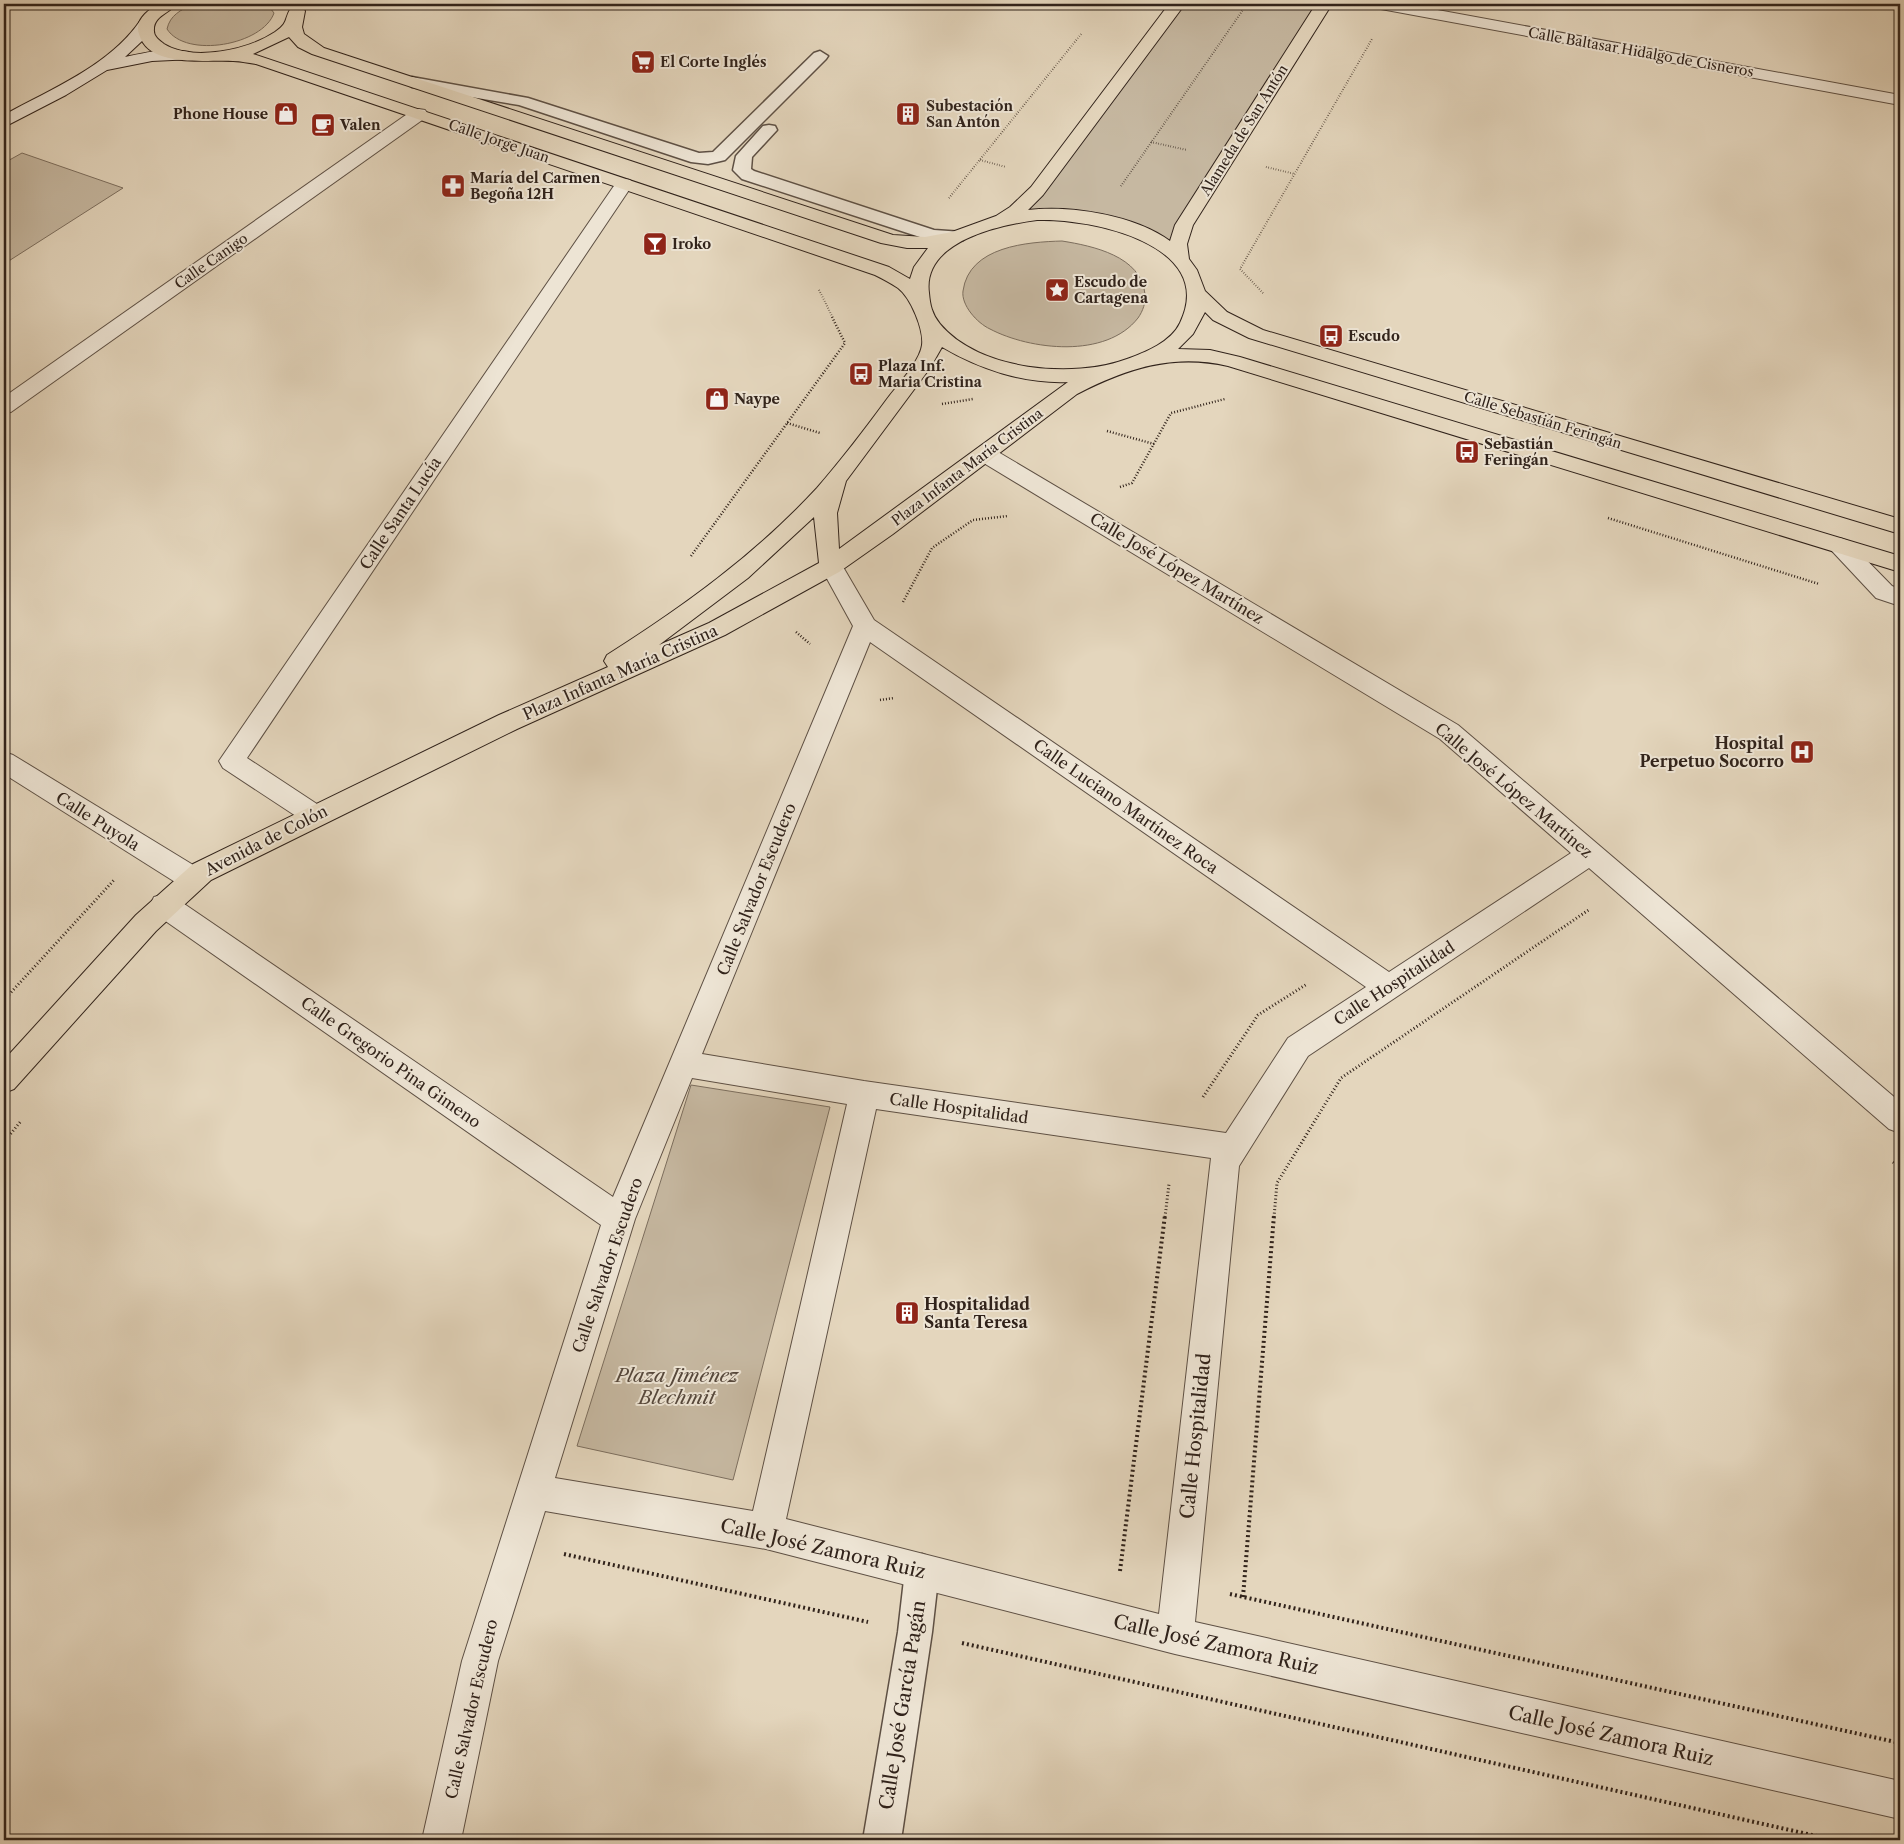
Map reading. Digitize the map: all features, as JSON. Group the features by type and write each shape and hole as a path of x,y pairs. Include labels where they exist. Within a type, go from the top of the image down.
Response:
{"main road":[{"path":"168,4 148,16 146,36 156,47 187,56 210,56 258,47 277,38 294,12"},
{"path":"999,220 1017,211 1037,191 1177,4"},
{"name":"Alameda de San Antón","path":"1180,261 1178,244 1184,225 1324,4"},
{"name":"Calle Jorge Juan","path":"294,12 295,34 308,46 412,82 896,242 923,243 959,236"},
{"name":"Calle Jorge Juan","path":"210,56 234,56 259,60 882,271 906,285 919,300"},
{"name":"Plaza Infanta María Cristina","path":"508,722 717,629 831,566 985,454 1070,389 1104,372 1145,360 1165,349 1184,332 1193,317 1196,294 1192,278 1180,261 1166,248 1148,236 1104,220 1048,214 999,220 959,236 942,248 928,262 920,279 919,300 924,316 932,327 951,344 965,353 1007,369 1048,376 1104,372"},
{"name":"Calle Sebastián Feringán","path":"1196,294 1220,316 1256,334 1900,527"},
{"name":"Plaza Infanta María Cristina","path":"508,722 582,682 634,650 707,598 766,548 847,466 929,356 933,340 932,327"},
{"path":"1145,360 1188,354 1233,361 1900,564"},
{"path":"831,566 824,527 826,507 834,484 847,466"},
{"name":"Avenida de Colón","path":"4,1080 164,905 193,879 213,865 508,722"}],"street":[{"name":"Calle Baltasar Hidalgo de Cisneros","path":"1381,4 1900,100"},
{"path":"4,122 85,76 125,49 139,36 148,16"},
{"path":"85,76 110,65 133,59 164,55 187,56"},
{"name":"Calle Canigo","path":"4,407 419,114"},
{"name":"Calle Santa Lucía","path":"314,815 232,761 624,184"},
{"name":"Calle José López Martínez","path":"985,454 1075,506 1449,732 1900,1120"},
{"path":"1840,546 1884,592 1900,598"},
{"path":"831,566 864,626"},
{"name":"Calle Luciano Martínez Roca","path":"864,626 1388,987"},
{"name":"Calle Salvador Escudero","path":"441,1840 480,1661 619,1220 864,626"},
{"name":"Calle Puyola","path":"4,762 193,879"},
{"name":"Calle Hospitalidad","path":"1174,1636 1224,1164 1298,1047 1590,854"},
{"name":"Calle Gregorio Pina Gimeno","path":"164,905 619,1220"},
{"name":"Calle Hospitalidad","path":"684,1064 864,1094 1234,1148"},
{"path":"766,1531 864,1094"},
{"name":"Calle José Zamora Ruiz","path":"532,1492 766,1531 1174,1636 1900,1800"}],"lane":[{"path":"412,82 522,101 697,158 708,159 719,156 820,56"},
{"path":"837,60 744,156 742,170 748,175 932,235 959,236"},
{"name":"Calle José García Pagán","path":"882,1840 915,1632 922,1570"}],"path":[{"path":"1117,193 1247,4"},
{"path":"948,200 1082,33"},
{"path":"1268,298 1240,270 1373,38"},
{"path":"980,160 1007,167"},
{"path":"686,562 844,343 818,288"},
{"path":"938,405 979,398"},
{"path":"1116,488 1132,483 1171,413 1225,399"},
{"path":"787,423 820,433"},
{"path":"1107,431 1154,444"},
{"path":"901,606 932,548 972,520 1015,515"},
{"path":"1607,518 1826,586"},
{"path":"793,631 815,648"},
{"path":"1243,1597 1276,1183 1341,1078 1598,904"},
{"path":"516,1543 1834,1840"}],"green space":[{"path":"193,4 267,4 274,13 267,24 255,33 240,40 206,46 190,44 177,38 167,29 173,17"},
{"path":"1177,4 1324,4 1184,225 1178,244 1133,229 1012,214 1037,191"},
{"path":"22,153 123,188 4,264 4,163"},
{"path":"1062,241 1087,246 1114,255 1135,270 1142,281 1145,303 1138,318 1124,331 1107,340 1088,345 1046,346 1026,342 990,329 975,318 967,308 963,291 968,276 976,264 988,256 1017,245"},
{"name":"Plaza Jiménez Blechmit","path":"691,1085 830,1107 733,1480 577,1446"}],"place":[{"name":"El Corte Inglés","path":"643,62"},
{"name":"Phone House","path":"286,114"},
{"name":"Subestación San Antón","path":"908,114"},
{"name":"Valen","path":"323,125"},
{"name":"María del Carmen Begoña 12H","path":"453,186"},
{"name":"Iroko","path":"655,244"},
{"name":"Escudo de Cartagena","path":"1057,290"},
{"name":"Escudo","path":"1331,336"},
{"name":"Plaza Inf. Maria Cristina","path":"861,374"},
{"name":"Naype","path":"717,399"},
{"name":"Sebastián Feringán","path":"1467,452"},
{"name":"Hospital Perpetuo Socorro","path":"1802,752"},
{"name":"Hospitalidad Santa Teresa","path":"907,1313"}]}
